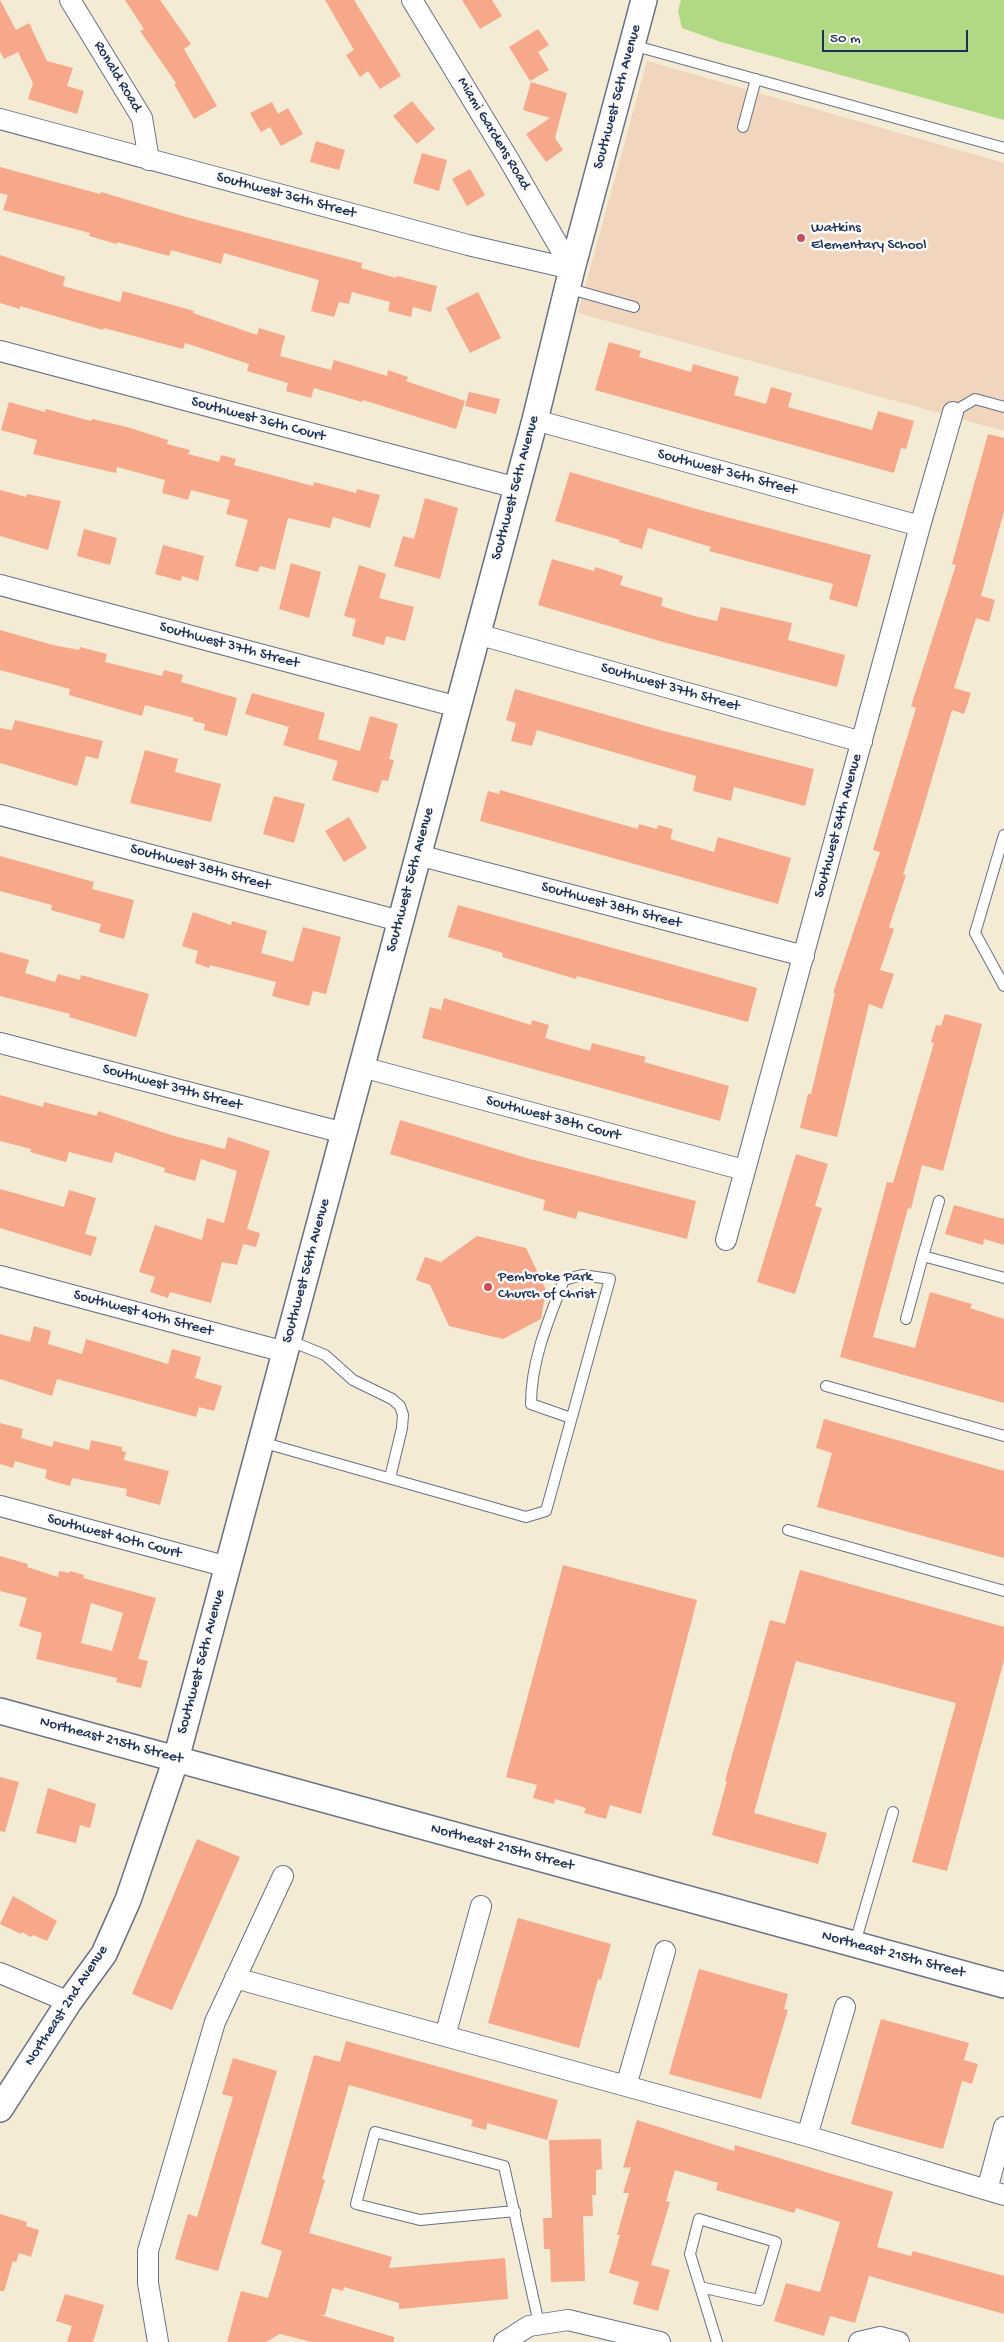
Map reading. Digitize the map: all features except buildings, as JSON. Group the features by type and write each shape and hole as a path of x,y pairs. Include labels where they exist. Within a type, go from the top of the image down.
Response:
{"street":[{"name":"Ronald Road","path":"70,0 142,118 149,160"},
{"name":"Miami Gardens Road","path":"412,0 570,279"},
{"name":"Southwest 56th Avenue","path":"176,1759 517,488 644,0"},
{"name":"Southwest 36th Street","path":"0,119 468,245 570,279"},
{"name":"Southwest 36th Court","path":"0,351 517,488"},
{"name":"Southwest 54th Avenue","path":"726,1240 952,412"},
{"name":"Southwest 36th Street","path":"535,420 920,526"},
{"name":"Southwest 37th Street","path":"0,585 458,707"},
{"name":"Southwest 37th Street","path":"477,634 862,742"},
{"name":"Southwest 38th Street","path":"0,816 400,921"},
{"name":"Southwest 38th Street","path":"418,855 804,956"},
{"name":"Southwest 39th Street","path":"0,1043 344,1133"},
{"name":"Southwest 38th Court","path":"362,1068 744,1170"},
{"name":"Southwest 40th Street","path":"0,1276 287,1346"},
{"name":"Southwest 40th Court","path":"0,1506 228,1567"},
{"name":"Northeast 215th Street","path":"0,1711 1004,1985"},
{"name":"Northeast 2nd Avenue","path":"0,2109 69,2002 104,1954 128,1900 176,1759"},
{"path":"158,2342 148,2283 148,2251 215,2022 283,1876"},
{"path":"445,2036 481,1906"},
{"path":"626,2086 665,1951"},
{"path":"0,1973 69,2002"},
{"path":"235,1978 807,2136 996,2192 1004,2127"},
{"path":"807,2136 845,2008"},
{"path":"504,2342 529,2326 568,2320 660,2342"},
{"path":"859,2342 880,2337 899,2342"}],"lane":[{"path":"632,45 1004,148"},
{"path":"743,127 756,79"},
{"path":"570,279 634,307"},
{"path":"952,412 975,399 1004,407"},
{"path":"1004,835 975,933 1004,986"},
{"path":"906,1319 939,1201"},
{"path":"923,1256 1004,1278"},
{"path":"261,1442 526,1517 546,1511 610,1279 582,1275 564,1280 542,1339 531,1380 531,1404 571,1418"},
{"path":"287,1346 325,1355 353,1380 392,1399 400,1406 403,1415 402,1428 390,1478"},
{"path":"826,1386 1004,1436"},
{"path":"788,1530 1004,1591"},
{"path":"855,1944 893,1812"},
{"path":"515,2211 420,2220 356,2204 375,2132 504,2166 515,2211 539,2324"},
{"path":"700,2287 759,2300 776,2242 699,2219 690,2254 700,2287 717,2342"}],"shaded area":[{"name":"Watkins Elementary School","path":"647,61 1004,163 1004,431 578,313"}],"green space":[{"path":"681,0 1004,0 1004,120 721,42 682,28 678,11"}],"place":[{"name":"Watkins Elementary School","path":"801,238"},
{"name":"Pembroke Park Church of Christ","path":"488,1287"}]}
